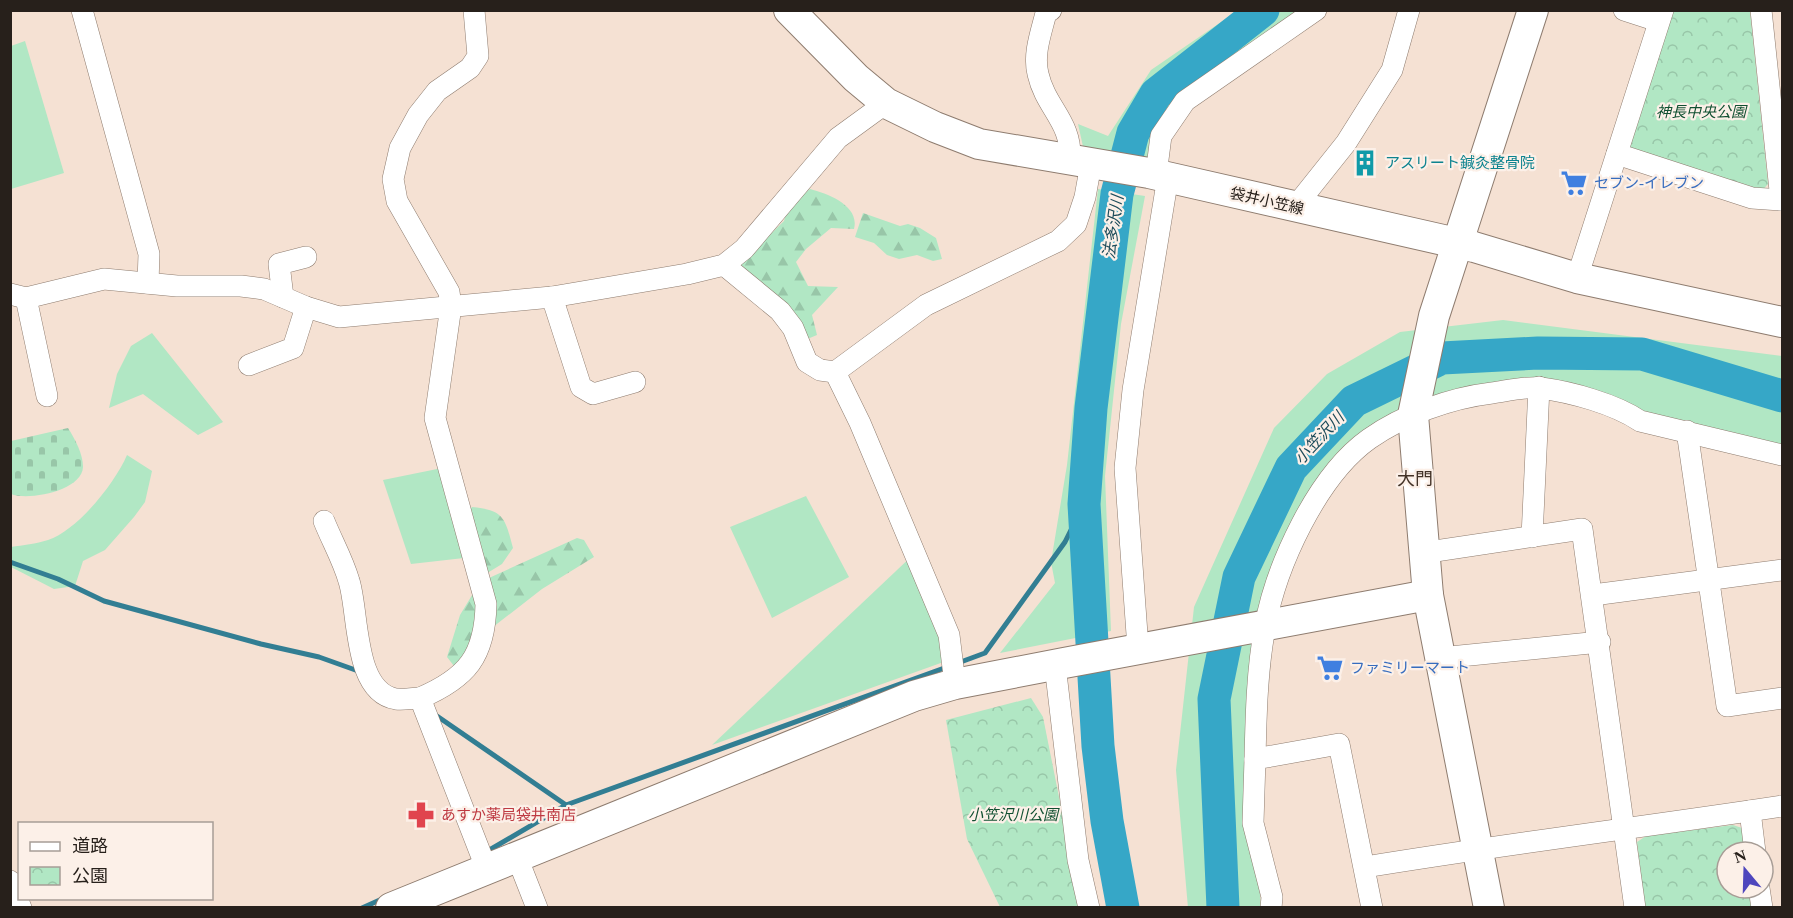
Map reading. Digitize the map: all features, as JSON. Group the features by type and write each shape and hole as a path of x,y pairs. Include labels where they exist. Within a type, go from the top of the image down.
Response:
{"street":[{"path":"82,10 149,254 148,283"},
{"path":"324,521 350,582 364,665 373,684 388,696 397,699 420,698 457,679 469,667 486,630 486,604 435,418 451,306 449,292 397,201 393,179 400,148 418,115 437,92 470,68 478,56 474,10"},
{"name":"袋井小笠線","path":"789,10 856,78 886,103 935,127 980,144 1158,175 1474,247 1576,278 1782,322"},
{"path":"724,264 780,311 793,328 807,362 820,370 835,372 926,305 1058,241 1076,224 1085,197 1088,163 1071,143 1067,129 1047,100 1037,72 1036,52 1046,13 1051,10"},
{"path":"1128,650 1125,468 1142,332 1161,136 1185,101 1316,10"},
{"path":"1295,207 1346,143 1392,70 1409,10"},
{"path":"1489,908 1428,594 1422,553 1414,411 1434,316 1459,245 1533,10"},
{"path":"1576,278 1661,16 1624,10"},
{"path":"1617,154 1752,198 1782,200 1775,84 1761,10"},
{"path":"47,396 18,296 104,279 241,286 264,289 306,307 339,316 552,297 687,274 724,264 744,249 838,138 886,103"},
{"path":"283,297 279,264 306,257"},
{"path":"552,297 582,387 593,394 635,382"},
{"path":"249,365 293,348 306,307"},
{"path":"835,372 860,423 949,635 955,684"},
{"path":"1532,537 1539,387"},
{"path":"1271,908 1272,897 1253,823 1256,700 1262,627 1283,566 1309,513 1337,471 1368,440 1414,411 1476,395 1539,387 1620,409 1640,421 1782,455"},
{"path":"1687,432 1726,706 1782,698"},
{"path":"1422,553 1582,530 1600,642 1635,908"},
{"path":"1593,595 1782,570"},
{"path":"401,906 914,696 955,684 1428,594"},
{"path":"1440,658 1600,642"},
{"path":"1059,664 1078,860 1089,908"},
{"path":"420,698 487,870"},
{"path":"1255,759 1339,744 1372,908"},
{"path":"1365,867 1782,806"},
{"path":"1750,811 1754,840"},
{"path":"517,857 537,908"},
{"path":"10,881 21,908"}],"green space":[{"path":"1237,11 1314,11 1185,101 1156,175 1084,151 1078,124 1108,136 1151,70"},
{"name":"神長中央公園","path":"1671,11 1750,11 1768,184 1761,192 1632,152 1627,146"},
{"path":"25,41 64,173 11,189 11,46"},
{"path":"810,189 841,202 848,208 855,221 854,229 831,228 806,249 796,262 808,286 838,287 812,315 817,335 805,340 739,265 784,221 788,206"},
{"path":"1098,189 1145,196 1121,324 1105,476 1111,631 1000,653 1055,583 1051,562 1067,465"},
{"path":"863,213 900,226 908,224 920,228 936,238 942,259 933,261 917,255 899,259 887,255 874,243 855,237"},
{"path":"1503,320 1782,356 1782,447 1518,382 1392,419 1350,458 1294,543 1258,691 1254,819 1261,907 1188,908 1176,770 1194,607 1274,428 1327,374 1400,332"},
{"path":"152,333 223,422 198,435 143,394 109,408 117,374 131,346"},
{"path":"68,428 82,457 83,467 74,482 64,488 41,495 11,494 11,441"},
{"path":"127,455 152,471 145,502 105,550 83,561 75,586 54,589 11,567 11,547 48,540 60,535 83,516 105,492"},
{"path":"447,467 464,558 411,564 383,480"},
{"path":"806,496 849,577 772,618 730,527"},
{"path":"472,507 491,510 502,517 513,548 502,564 471,583 462,520"},
{"path":"577,538 584,540 594,557 542,589 484,634 461,675 447,657 460,615 480,582"},
{"path":"915,553 952,659 712,745"},
{"name":"小笠沢川公園","path":"1031,698 1043,717 1081,907 1000,907 967,839 946,720"},
{"path":"1733,825 1742,828 1744,840 1715,840 1715,900 1751,900 1752,907 1645,907 1637,842 1646,836"}],"waterway":[{"name":"法多沢川","path":"1123,908 1107,821 1098,746 1084,504 1091,408 1117,194 1133,133 1156,94 1263,10"},
{"name":"小笠沢川","path":"1223,908 1214,699 1239,577 1291,468 1354,401 1442,358 1538,353 1642,354 1782,396"},
{"path":"958,663 985,653 1065,542 1084,504"},
{"path":"10,562 58,579 104,601 261,644 319,657 361,672"},
{"path":"486,852 566,805 947,667"},
{"path":"434,714 566,805"},
{"path":"362,908 382,899"}],"place":[{"name":"アスリート鍼灸整骨院","path":"1365,163"},
{"name":"セブン-イレブン","path":"1574,183"},
{"name":"ファミリーマート","path":"1330,668"},
{"name":"あすか薬局袋井南店","path":"421,815"}],"district":[{"name":"大門","path":"1415,479"}]}
